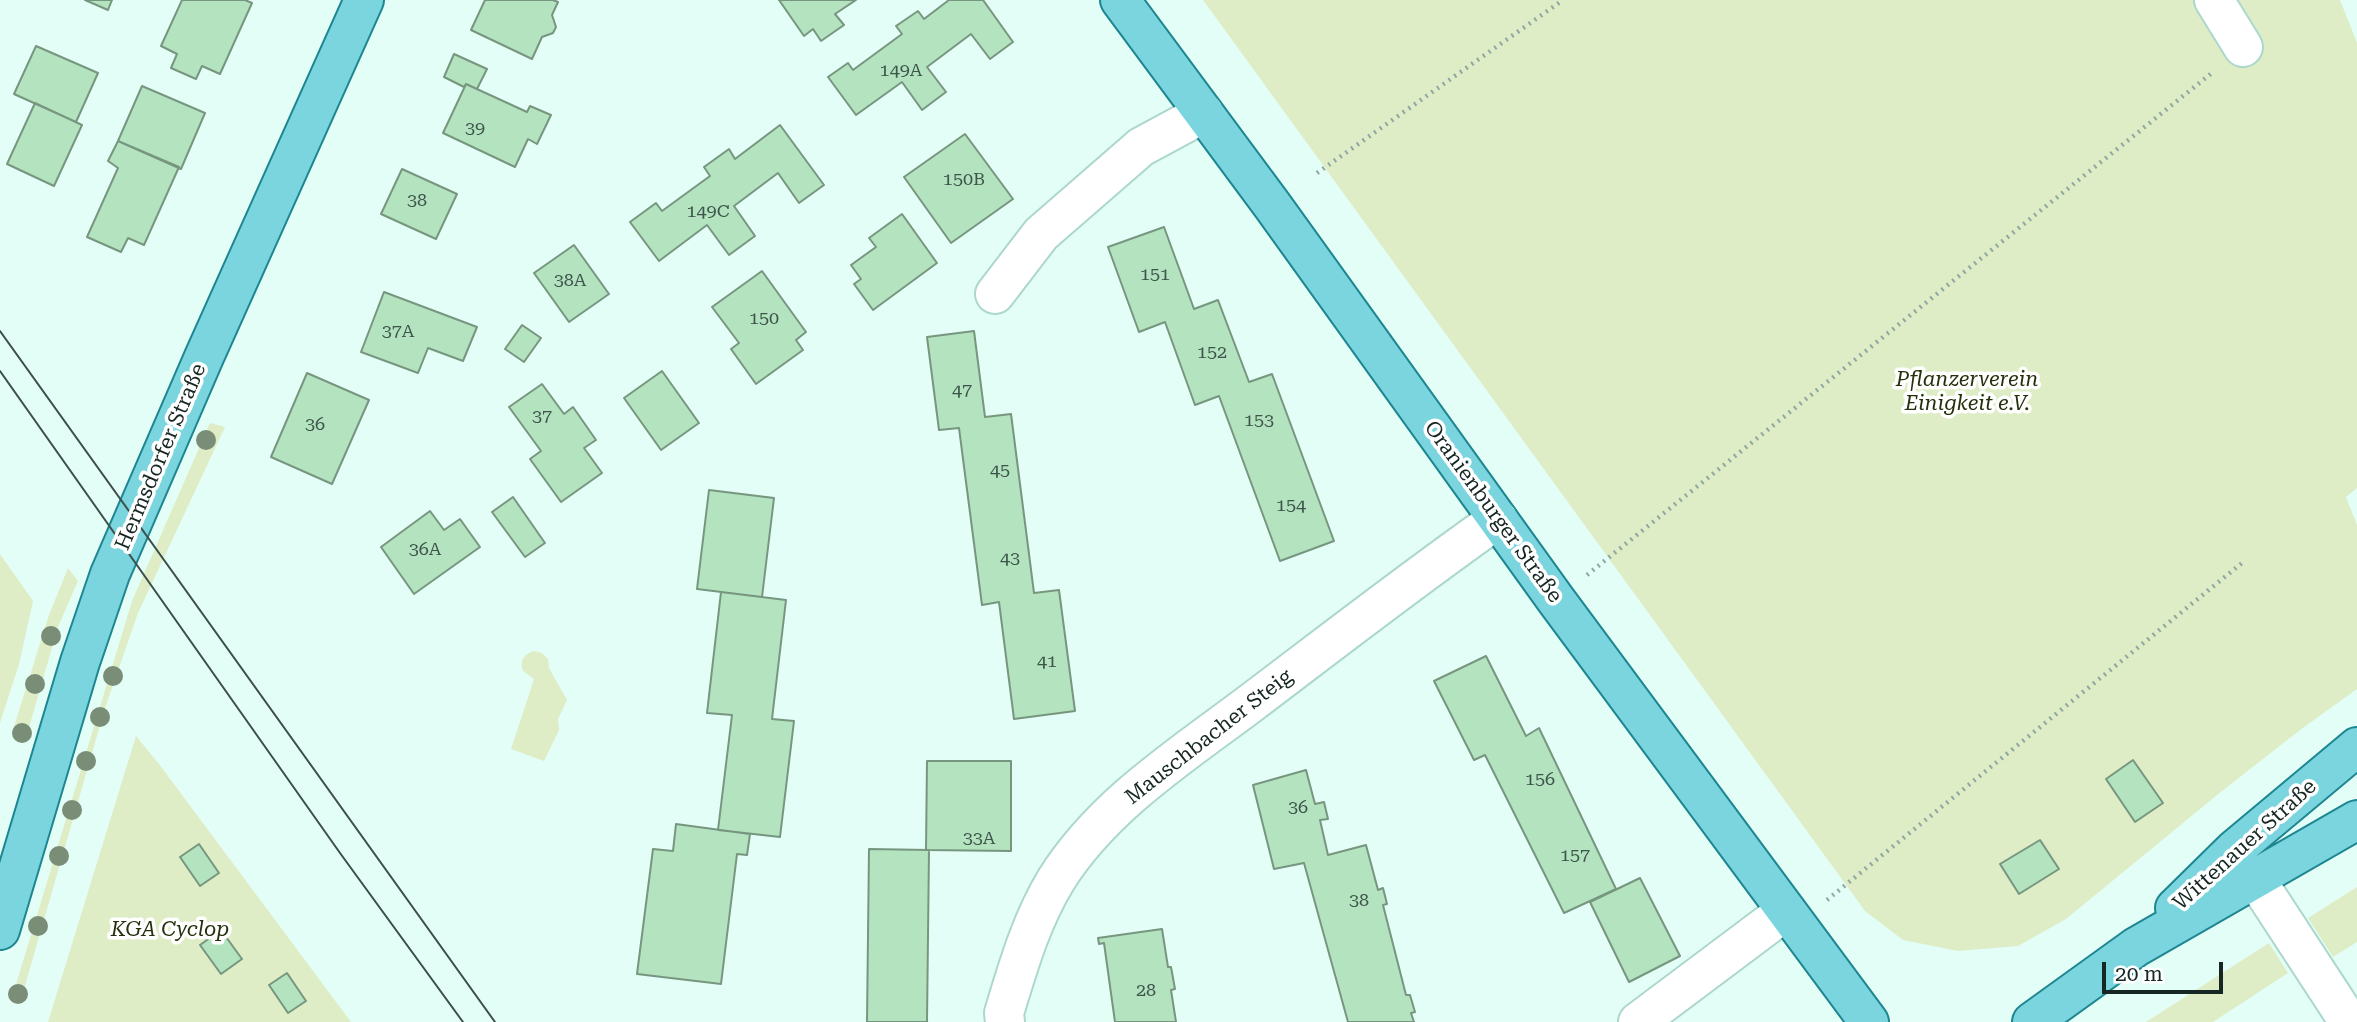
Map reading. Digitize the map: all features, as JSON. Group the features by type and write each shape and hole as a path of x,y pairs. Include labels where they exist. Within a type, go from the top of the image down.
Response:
{"main road":[{"name":"Hermsdorfer Straße","path":"0,930 80,662 110,574 204,357 365,0"},
{"name":"Oranienburger Straße","path":"1120,0 1556,600 1869,1022"},
{"name":"Wittenauer Straße","path":"2136,947 2235,849 2357,747"},
{"name":"Wittenauer Straße","path":"2032,1022 2136,947 2357,820"}],"street":[{"path":"2214,0 2243,47"},
{"path":"995,294 1041,234 1141,147 1203,113"},
{"name":"Mauschbacher Steig","path":"1005,1022 1004,1013 1025,944 1056,880 1092,834 1147,783 1416,578 1498,519"},
{"path":"2255,878 2349,1022"},
{"path":"1637,1022 1791,918"}],"path":[{"path":"1318,173 1563,0"},
{"path":"1556,600 2243,47"},
{"path":"1791,918 2242,563"}],"green space":[{"name":"Pflanzerverein Einigkeit e.V.","path":"1203,0 2340,0 2357,43 2357,488 2346,497 2357,525 2357,689 2222,791 2066,919 2018,946 1958,951 1903,940 1865,911"},
{"path":"210,423 225,427 138,613 105,708 20,1003 11,1001 132,601"},
{"path":"0,554 33,601 19,664 0,723"},
{"path":"68,568 78,581 58,627 26,738 12,733 49,615"},
{"path":"534,651 542,653 548,659 549,668 567,700 558,719 559,730 544,761 511,749 534,679 523,671 522,661"},
{"name":"KGA Cyclop","path":"136,736 159,764 351,1022 48,1022"},
{"path":"2357,887 2357,942 2333,957 2308,918"},
{"path":"2269,943 2288,973 2213,1022 2146,1022"}],"building":[{"path":"85,0 112,0 108,10"},
{"path":"182,0 245,0 252,3 220,74 202,66 196,79 171,68 177,54 161,46"},
{"path":"485,0 553,0 558,2 552,15 556,27 553,33 542,37 532,59 471,30"},
{"path":"779,0 856,0 835,14 844,25 821,41 813,29 804,36"},
{"path":"949,0 983,0 1013,42 990,59 971,34 927,67 946,92 922,110 902,82 856,115 828,77 848,63 853,70 902,34 896,26 918,11 924,19"},
{"path":"36,46 98,73 76,122 14,94"},
{"path":"454,54 487,69 477,89 466,84 464,87 444,77"},
{"path":"466,84 527,112 530,106 551,115 537,144 528,139 515,167 443,133"},
{"path":"142,86 205,113 181,169 118,141"},
{"path":"35,103 82,125 54,186 7,164"},
{"path":"780,125 824,185 799,203 778,173 734,206 755,236 729,255 707,225 659,261 630,222 656,203 662,211 710,176 704,167 729,149 735,159"},
{"path":"965,134 1013,199 951,243 904,177"},
{"path":"118,141 179,167 144,245 128,238 121,252 87,237 118,168 108,161"},
{"path":"402,169 457,194 436,239 381,214"},
{"path":"902,214 937,263 873,310 854,284 861,279 851,265 876,247 869,238"},
{"path":"1164,227 1194,309 1218,300 1249,382 1272,374 1334,541 1280,561 1219,396 1195,405 1165,322 1139,332 1108,247"},
{"path":"574,245 609,294 569,322 534,273"},
{"path":"762,271 806,332 796,340 803,350 756,384 731,349 739,343 712,307"},
{"path":"384,292 477,327 463,361 428,348 418,373 361,352"},
{"path":"522,325 541,338 524,362 505,349"},
{"path":"974,331 985,417 1011,414 1034,593 1059,590 1075,711 1014,719 999,602 982,605 959,428 939,430 927,337"},
{"path":"662,371 699,423 661,450 624,398"},
{"path":"307,373 369,400 332,484 271,457"},
{"path":"542,384 564,414 573,407 596,440 584,448 602,473 561,502 530,459 541,451 509,407"},
{"path":"709,490 774,498 762,597 697,589"},
{"path":"513,497 545,543 525,557 492,512"},
{"path":"430,511 444,530 460,519 480,547 414,594 381,547"},
{"path":"721,592 786,600 772,719 794,721 780,837 718,830 732,715 707,713"},
{"path":"1486,656 1526,736 1539,728 1616,889 1564,913 1485,755 1474,760 1434,681"},
{"path":"2133,760 2163,803 2135,822 2106,779"},
{"path":"927,761 1011,761 1011,851 926,850"},
{"path":"1306,770 1315,804 1324,802 1328,819 1320,820 1328,855 1366,845 1378,890 1383,888 1387,904 1383,905 1406,995 1410,995 1415,1012 1411,1013 1414,1022 1348,1022 1304,863 1274,869 1253,785"},
{"path":"676,824 750,834 747,855 737,854 721,984 637,974 653,849 673,851"},
{"path":"2040,840 2059,869 2019,894 2000,864"},
{"path":"199,844 219,873 200,886 180,857"},
{"path":"869,849 929,850 927,1022 867,1022"},
{"path":"1640,878 1680,956 1629,982 1590,902"},
{"path":"1162,929 1168,967 1171,967 1175,989 1171,990 1176,1022 1115,1022 1104,943 1099,944 1098,938"},
{"path":"221,930 242,959 221,974 200,945"},
{"path":"287,973 306,1001 288,1013 269,985"}],"tram line":[{"path":"0,331 495,1022"},
{"path":"0,371 340,853 463,1022"}]}
